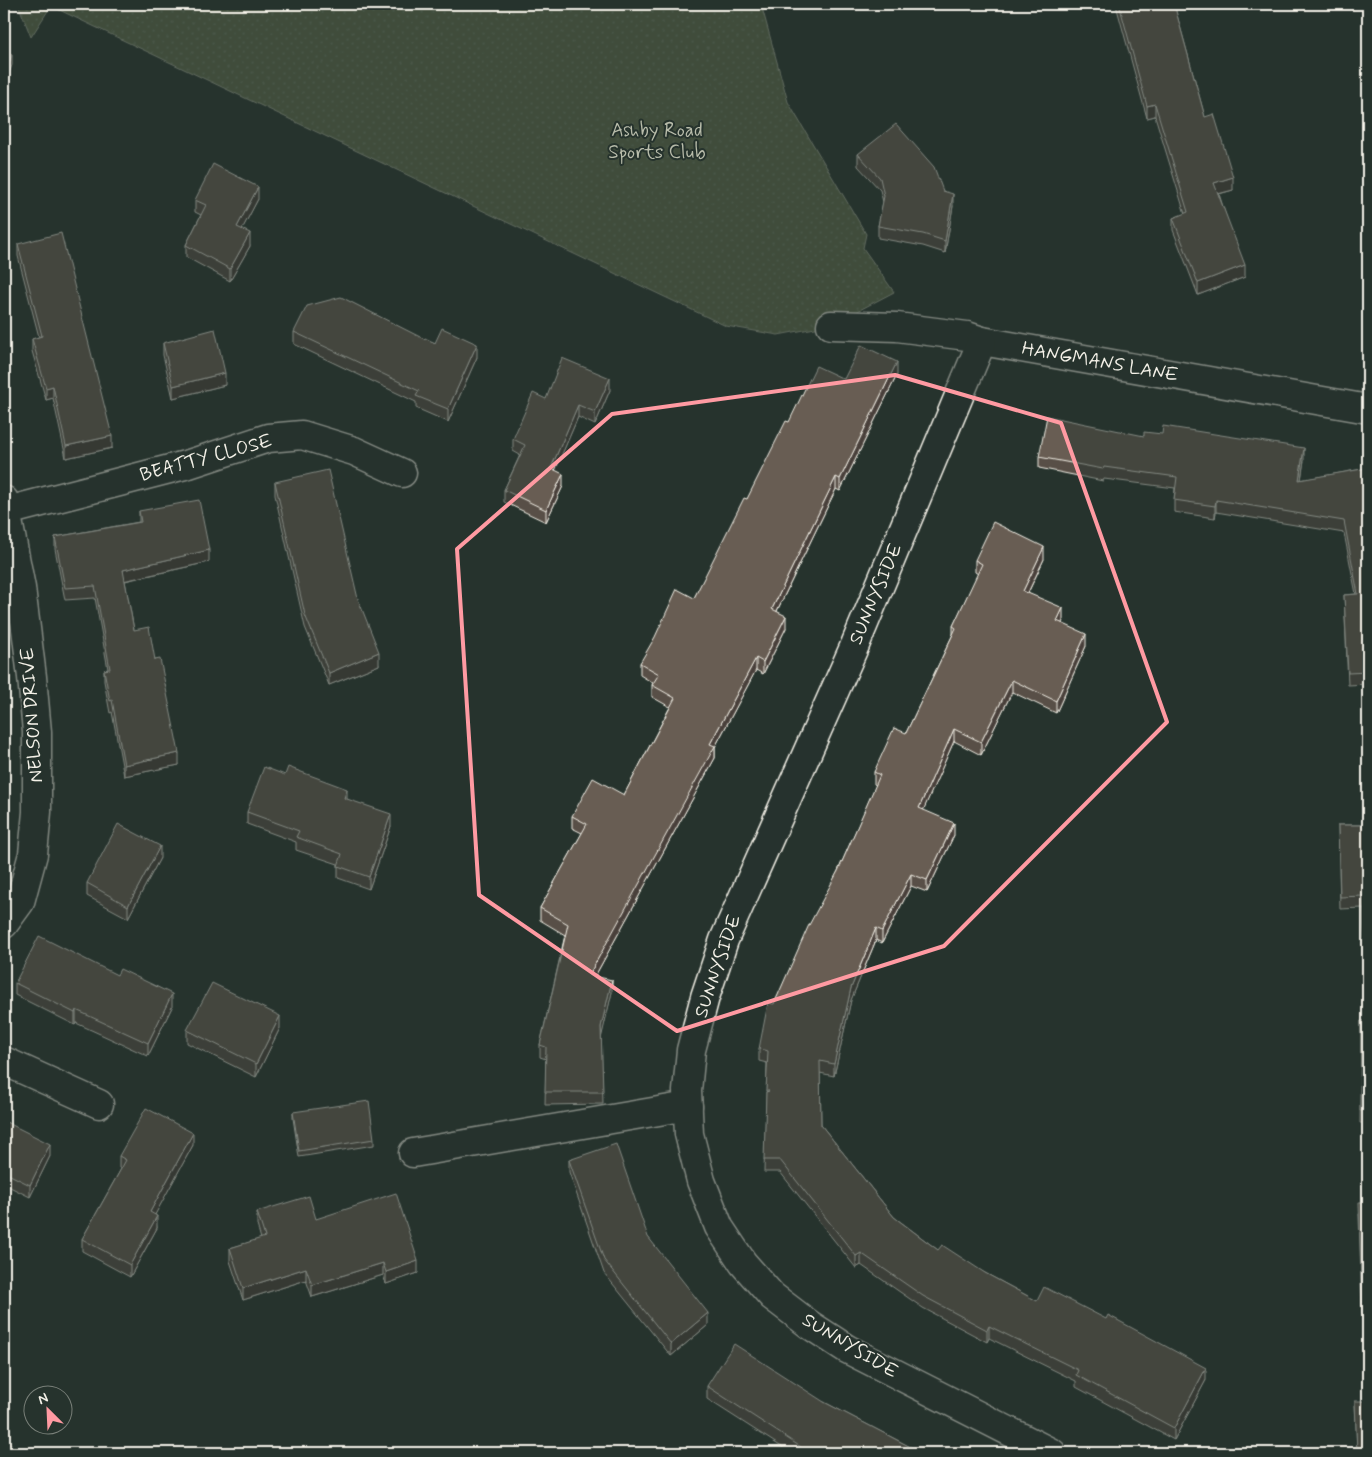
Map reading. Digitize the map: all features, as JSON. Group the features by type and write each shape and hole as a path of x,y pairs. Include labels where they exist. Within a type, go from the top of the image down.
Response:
{"street":[{"name":"HANGMANS LANE","path":"831,325 897,327 967,336 982,341 1368,409"},
{"name":"SUNNYSIDE","path":"982,341 855,644 724,940 690,1050 687,1091 689,1134 702,1181 719,1227 743,1262 772,1296 810,1325 847,1349 1052,1453"},
{"name":"BEATTY CLOSE","path":"5,506 189,464 268,438 302,436 354,451 402,473"},
{"name":"NELSON DRIVE","path":"4,924 20,902 34,854 37,812 37,732 32,677 21,588 5,506"},
{"path":"4,1061 99,1104"},
{"path":"413,1154 688,1106"}],"highlighted area":[{"path":"895,375 1061,423 1167,722 944,946 677,1031 479,895 457,549 612,414"}],"green space":[{"name":"Ashby Road Sports Club","path":"18,4 761,4 788,102 866,234 863,248 894,292 831,325 778,335 726,326 51,6 31,37"}],"building":[{"path":"1119,4 1174,4 1205,117 1214,114 1233,177 1214,183 1245,265 1198,283 1173,218 1188,212 1155,104 1147,106"},
{"path":"4,51 12,54 4,77"},
{"path":"896,124 934,167 943,191 953,194 945,241 923,234 878,226 884,196 880,178 858,154"},
{"path":"213,164 258,187 237,227 250,233 230,269 186,245 206,205 195,200"},
{"path":"61,233 112,436 66,446 53,386 46,388 32,339 42,336 18,244"},
{"path":"341,297 435,343 442,328 477,344 448,409 416,396 419,391 294,332 307,306"},
{"path":"215,329 225,373 173,386 163,343"},
{"path":"861,345 897,362 840,479 836,477 772,609 786,616 763,662 756,658 710,744 715,746 589,975 612,980 601,1027 603,1092 545,1092 546,1047 540,1045 568,924 540,908 587,824 572,816 593,778 624,795 675,698 652,685 659,674 640,663 655,637 677,589 694,598 744,498 747,499 786,421 789,422 816,366 844,379"},
{"path":"562,358 610,378 595,412 578,405 551,468 563,474 546,510 504,490 525,445 513,439 533,393 546,399"},
{"path":"1047,416 1144,436 1144,432 1162,434 1163,426 1304,448 1299,480 1368,468 1368,672 1348,673 1344,595 1358,594 1344,521 1216,500 1215,506 1174,500 1177,477 1104,467 1103,469 1039,457"},
{"path":"328,470 358,599 379,652 329,673 305,615 275,482"},
{"path":"199,500 209,550 123,570 134,630 149,627 155,660 160,659 179,753 124,765 112,700 110,701 104,670 110,669 95,586 65,588 55,537 141,522 139,511"},
{"path":"993,522 1044,547 1023,591 1063,608 1057,621 1086,634 1056,701 1012,680 981,742 954,729 919,808 954,823 927,880 911,874 882,931 876,928 851,988 834,1064 820,1061 821,1125 894,1217 938,1250 942,1245 985,1273 1037,1301 1044,1287 1106,1319 1108,1315 1206,1368 1174,1428 1076,1375 1078,1370 989,1326 987,1330 923,1296 861,1253 856,1256 780,1160 764,1160 766,1092 769,1091 766,1091 768,1051 759,1049 768,1003 774,1004 808,927 838,871 880,775 874,772 894,728 906,733 956,628 953,626 982,564 975,560"},
{"path":"264,767 285,775 288,767 347,789 344,798 391,814 369,877 338,866 342,854 296,837 299,831 247,812"},
{"path":"118,824 160,846 128,906 87,883"},
{"path":"1338,825 1368,825 1368,951 1365,951 1363,896 1340,897"},
{"path":"39,936 117,975 120,969 172,994 148,1043 76,1010 75,1013 15,983"},
{"path":"212,983 280,1016 256,1064 187,1030"},
{"path":"1361,1021 1368,1021 1368,1111 1360,1111"},
{"path":"369,1101 374,1139 299,1151 293,1112"},
{"path":"146,1108 193,1133 150,1212 157,1216 130,1265 82,1239 126,1160 119,1156"},
{"path":"4,1121 50,1144 30,1185 4,1172"},
{"path":"616,1144 648,1237 708,1313 671,1344 604,1260 569,1160"},
{"path":"396,1193 418,1261 386,1272 383,1263 312,1285 306,1268 243,1288 230,1248 265,1237 257,1212 309,1196 316,1219"},
{"path":"1359,1202 1368,1202 1368,1302 1362,1302"},
{"path":"734,1344 824,1402 922,1453 810,1453 707,1386"},
{"path":"1355,1401 1368,1401 1368,1453 1357,1453"},
{"path":"4,1441 28,1453 4,1453"}]}
